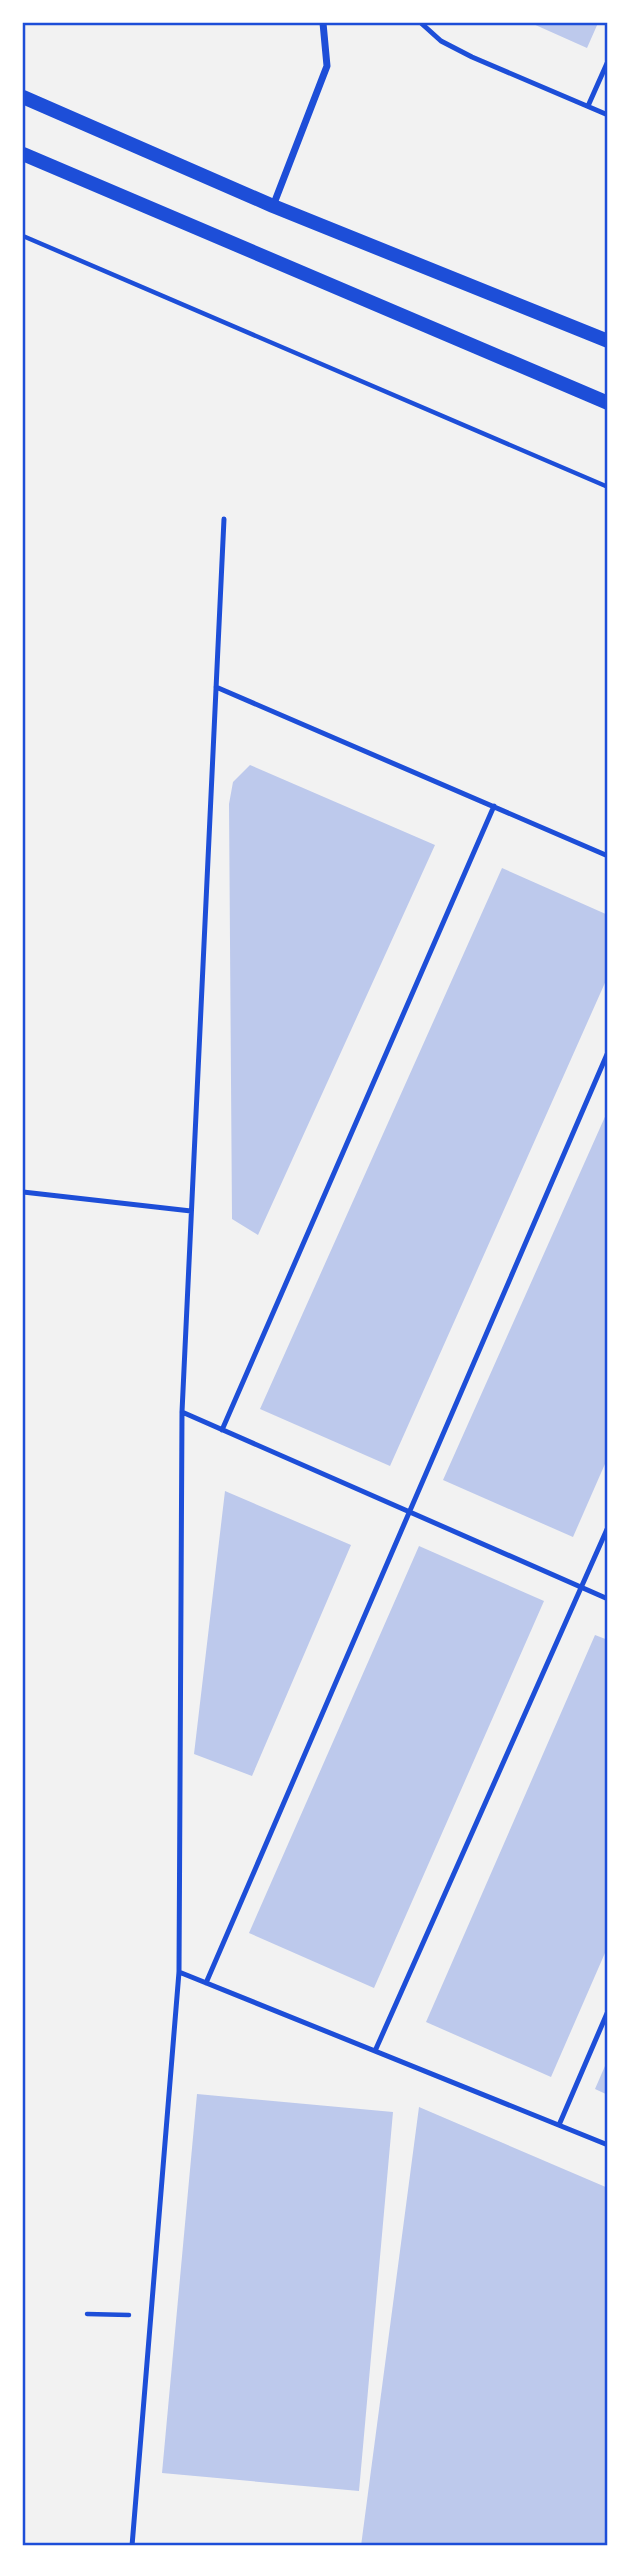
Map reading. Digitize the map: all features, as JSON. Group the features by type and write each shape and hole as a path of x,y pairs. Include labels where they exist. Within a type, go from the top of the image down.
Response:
{"main road":[{"path":"23,97 273,206 608,341"},
{"path":"23,154 608,403"}],"street":[{"path":"273,206 327,66 323,23"}],"lane":[{"path":"421,23 441,41 471,57 608,115"},
{"path":"588,106 608,61"},
{"path":"132,2546 179,1972 182,1412 224,519"},
{"path":"216,687 608,856"},
{"path":"222,1430 494,806"},
{"path":"206,1983 608,1052"},
{"path":"23,1192 191,1211"},
{"path":"182,1412 608,1599"},
{"path":"375,2051 608,1527"},
{"path":"179,1972 608,2145"},
{"path":"559,2125 608,2011"}],"path":[{"path":"24,237 608,487"},
{"path":"87,2314 151,2315"}],"building":[{"path":"531,23 598,23 587,48"},
{"path":"250,765 435,845 258,1235 232,1219 229,804 233,782"},
{"path":"502,868 608,915 608,976 390,1466 260,1409"},
{"path":"608,1110 608,1457 573,1537 443,1480"},
{"path":"225,1491 351,1545 252,1776 194,1754"},
{"path":"419,1546 544,1601 374,1988 249,1933"},
{"path":"595,1635 608,1640 608,1946 551,2077 426,2022"},
{"path":"608,2059 608,2095 595,2089"},
{"path":"197,2094 393,2112 359,2491 162,2473"},
{"path":"419,2107 608,2188 608,2546 361,2546"}]}
